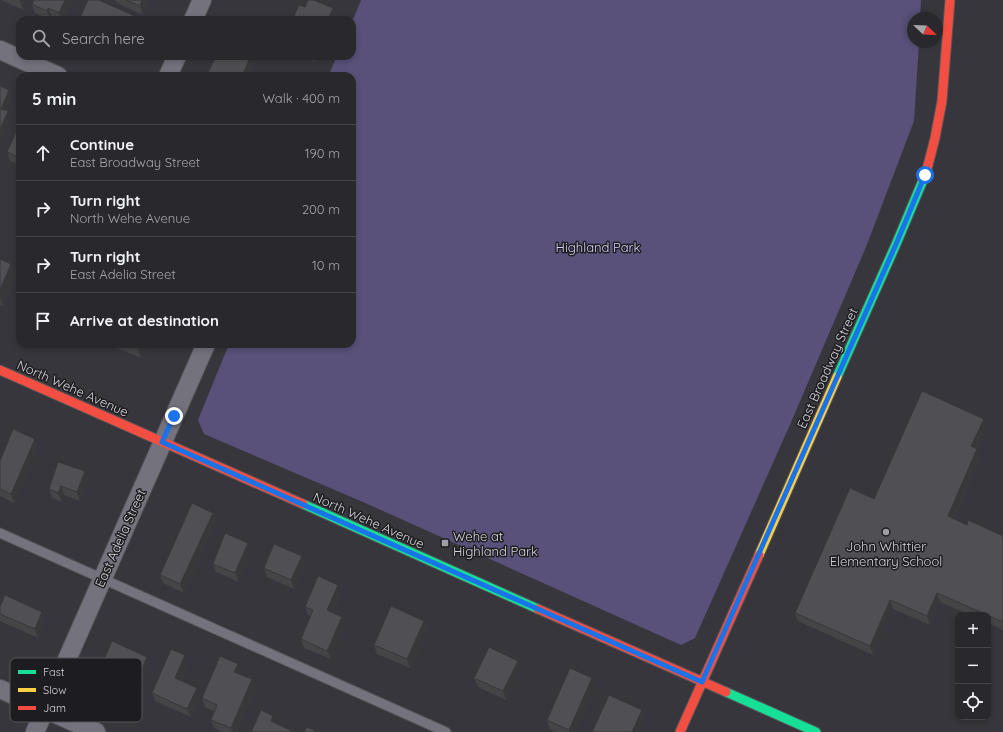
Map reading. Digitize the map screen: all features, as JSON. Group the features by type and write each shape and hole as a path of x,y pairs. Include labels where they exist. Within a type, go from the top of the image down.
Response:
{"street":[{"path":"195,16 202,0"},
{"name":"East Broadway Street","path":"680,732 894,249 925,175 935,138 942,100 950,0"},
{"path":"0,50 16,57"},
{"path":"22,60 49,72"},
{"path":"170,72 175,60"},
{"name":"East Adelia Street","path":"67,658 204,348"},
{"name":"North Wehe Avenue","path":"0,370 816,732"},
{"path":"0,689 10,693"},
{"name":"East Adelia Street","path":"35,732 39,722"},
{"path":"74,722 96,732"}],"lane":[{"path":"0,533 446,732"}],"green space":[{"name":"Highland Park","path":"361,0 921,0 920,12 907,12 907,48 919,48 914,121 866,247 789,427 695,638 681,645 363,502 204,434 198,420 227,348 356,348 356,72 330,72 335,60 356,60 356,16 354,16"}],"building":[{"path":"34,0 65,0 59,13 48,8 47,11 32,4"},
{"path":"88,0 99,0 135,16 81,16"},
{"path":"126,0 142,0 140,6"},
{"path":"308,0 314,0 333,8 330,16 294,16 299,5 305,7"},
{"path":"214,60 249,60 244,72 208,72"},
{"path":"0,86 9,90 1,109 8,111 0,130"},
{"path":"16,132 16,156 7,152"},
{"path":"0,259 11,264 0,290"},
{"path":"922,391 984,419 971,446 977,449 948,516 967,525 968,520 1003,536 1003,622 991,617 991,612 980,612 937,593 927,616 890,600 870,646 795,613 850,488 874,499"},
{"path":"13,429 35,439 11,494 0,489 0,461"},
{"path":"58,462 85,471 77,492 61,486 58,493 49,489"},
{"path":"192,503 213,513 180,584 160,575"},
{"path":"225,533 248,543 235,573 213,564"},
{"path":"274,544 302,556 291,580 264,568"},
{"path":"318,576 338,585 327,610 342,617 327,651 301,639 313,610 305,607"},
{"path":"5,595 42,612 35,629 0,614 0,606"},
{"path":"391,606 424,621 407,659 374,645"},
{"path":"112,641 147,657 142,669 142,658 105,658"},
{"path":"489,647 518,661 503,691 474,678"},
{"path":"171,649 185,655 175,678 197,688 187,709 152,693"},
{"path":"220,656 238,664 234,672 252,679 231,728 211,720 217,705 202,698"},
{"path":"570,668 592,678 569,730 547,720"},
{"path":"609,695 642,710 632,732 592,732"},
{"path":"261,710 273,716 271,721 294,732 251,732"},
{"path":"307,727 318,732 304,732"}],"traffic: fast":[{"path":"837,377 926,173"},
{"path":"303,504 538,609"},
{"path":"726,692 816,732"}],"traffic: slow":[{"path":"759,555 837,377"}],"traffic: jam":[{"path":"926,173 942,101 950,0"},
{"path":"0,370 303,504"},
{"path":"680,732 759,555"},
{"path":"538,609 726,692"}],"place":[{"name":"John Whittier Elementary School","path":"886,532"},
{"name":"Wehe at Highland Park","path":"445,543"}],"route":[{"path":"174,416 162,442 702,682 897,242 925,175"}]}
